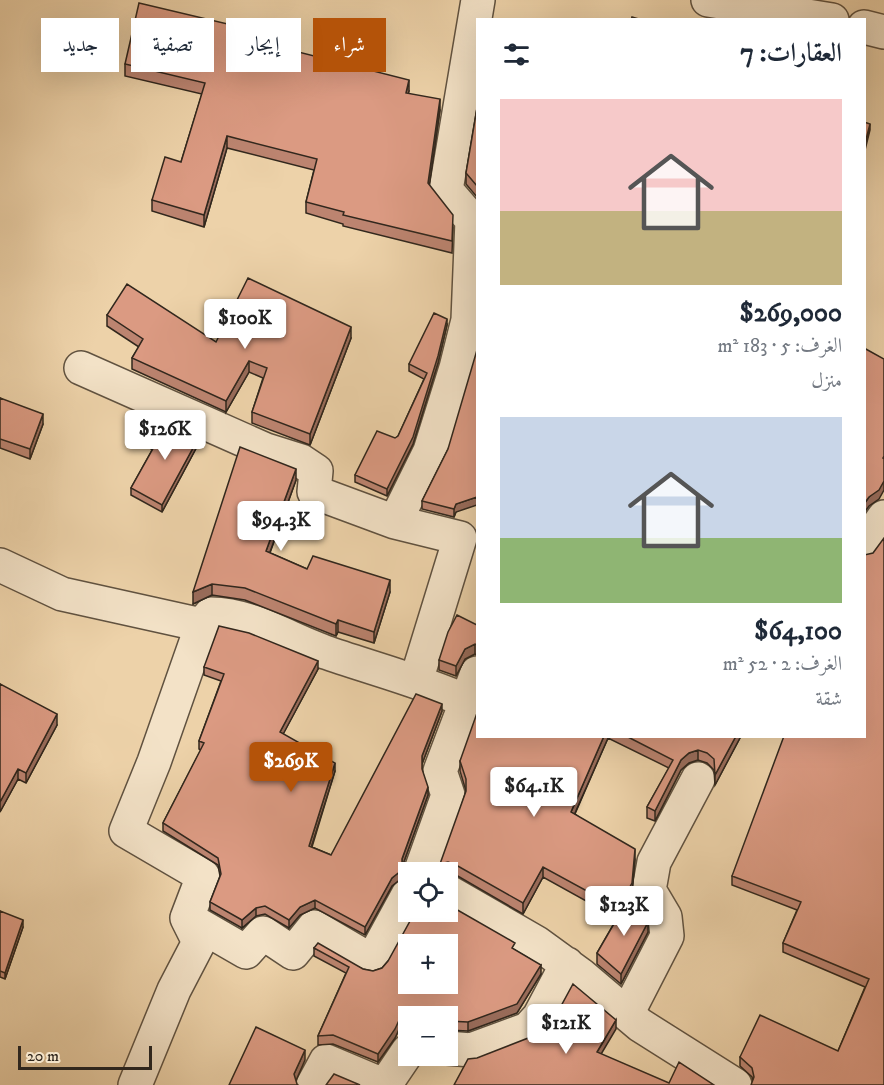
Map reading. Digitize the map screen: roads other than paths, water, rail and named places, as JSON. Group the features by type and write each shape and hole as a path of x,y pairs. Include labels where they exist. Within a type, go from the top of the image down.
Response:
{"street":[{"path":"395,522 430,451 468,321 472,220 446,190 478,0"},
{"path":"708,0 820,18"},
{"path":"866,28 884,32"},
{"path":"81,368 266,450 301,461 316,471 314,492 395,522 460,538 416,681"},
{"path":"866,543 884,517"},
{"path":"0,565 62,594 202,625"},
{"path":"135,1085 174,990 199,942 188,918 203,876 126,831 154,762 202,625 211,614 230,614 325,653 416,681 472,687 440,771 448,795 424,862"},
{"path":"627,1014 667,936 665,917 650,890 654,862 698,779"},
{"path":"458,897 537,943 567,964 640,1025 735,1085"},
{"path":"188,918 246,952 263,933 293,953 314,927 372,960 398,914"},
{"path":"458,1049 471,1050 528,1029 539,1017 567,964"},
{"path":"313,1085 326,1061 384,1085 398,1065"}]}
